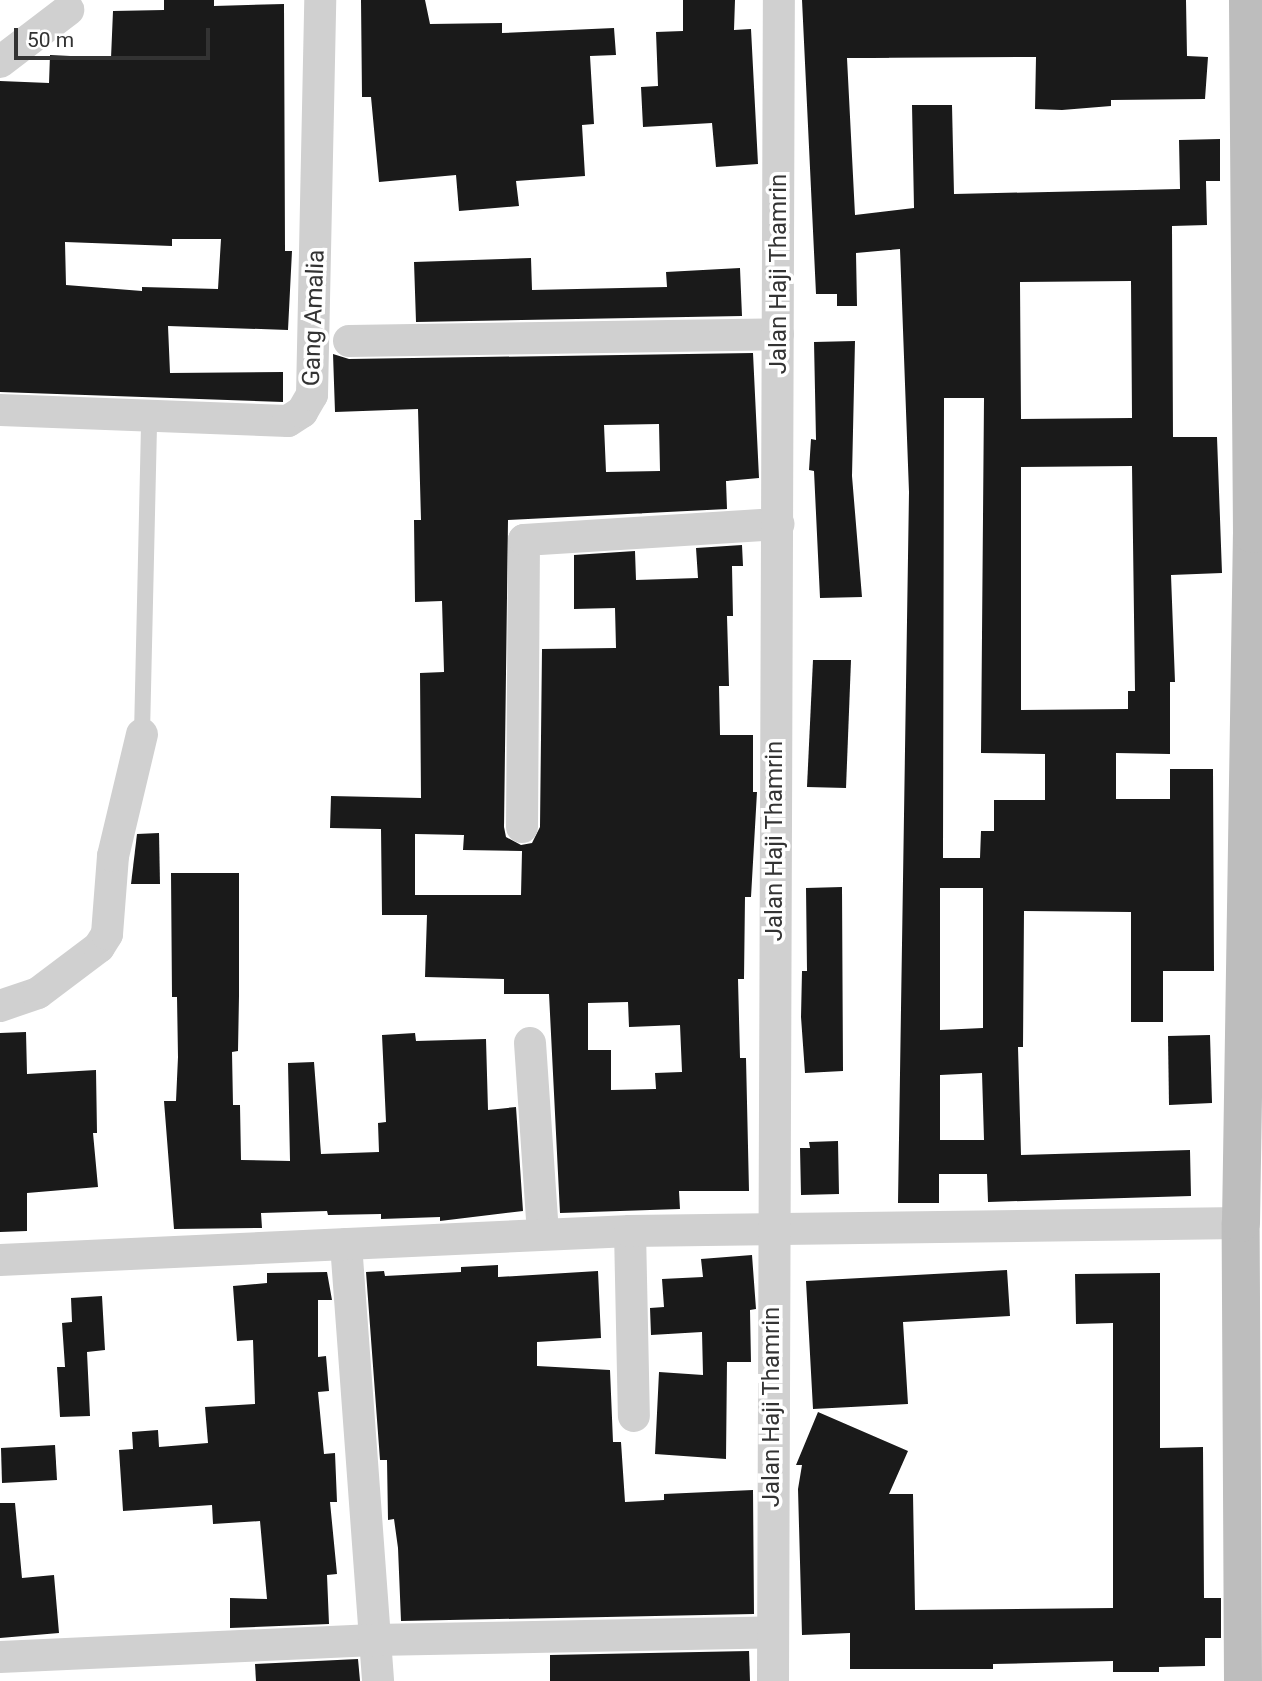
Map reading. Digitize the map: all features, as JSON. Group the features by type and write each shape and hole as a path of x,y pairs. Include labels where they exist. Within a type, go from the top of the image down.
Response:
{"street":[{"name":"Gang Amalia","path":"0,410 288,421 302,412 312,395 320,0"},
{"name":"Jalan Haji Thamrin","path":"773,1681 772,1228 779,0"},
{"path":"1243,1681 1252,1383 1252,1264 1241,1223 1257,534 1255,95 1248,0"},
{"path":"0,62 68,10"},
{"path":"349,341 778,334"},
{"path":"522,827 524,540 778,524"},
{"path":"0,1006 38,993 99,947 107,934 113,856 142,734"},
{"path":"530,1043 543,1234"},
{"path":"0,1260 630,1231 1241,1223"},
{"path":"630,1231 634,1416"},
{"path":"346,1244 378,1681"},
{"path":"0,1657 374,1640 773,1632"}],"lane":[{"path":"142,734 149,415"}],"building":[{"path":"164,0 214,0 214,6 284,4 285,251 292,251 288,330 168,326 170,373 283,372 283,402 0,392 0,81 49,83 50,55 111,58 113,11 164,10","holes":["172,239 221,239 218,289 142,287 142,291 66,285 65,242 172,246"]},
{"path":"361,0 425,0 430,24 502,23 502,33 614,28 616,55 590,56 594,124 582,125 585,176 516,181 519,206 459,211 456,175 379,182 371,97 362,97"},
{"path":"683,0 735,0 734,30 751,29 758,164 716,167 712,123 643,127 641,87 658,86 656,32 683,31"},
{"path":"802,0 1186,0 1187,56 1208,57 1205,99 1111,100 1111,106 1035,109 1036,57 847,58 855,215 914,208 912,105 952,105 954,194 1180,189 1179,140 1220,139 1220,181 1206,181 1207,225 1172,226 1173,437 1217,437 1222,573 1171,575 1175,682 1170,682 1170,754 1116,753 1116,799 1170,799 1170,769 1213,769 1214,971 1163,971 1163,1022 1131,1022 1131,912 1024,911 1023,1047 1018,1047 1021,1155 1190,1150 1191,1196 988,1202 987,1174 939,1174 939,1203 898,1203 909,492 900,249 856,253 857,306 837,306 837,294 816,294","holes":["1131,281 1132,418 1021,419 1020,282","944,398 984,398 981,753 1045,754 1045,800 994,800 994,831 981,831 980,858 943,858","1132,466 1135,691 1128,691 1128,709 1021,710 1021,467","940,888 983,888 983,1028 940,1030","982,1073 984,1140 940,1140 940,1075"]},
{"path":"531,258 532,290 667,287 666,272 740,268 742,316 416,322 414,262"},
{"path":"855,341 852,476 862,597 820,598 814,471 809,470 811,439 816,440 814,342"},
{"path":"753,353 759,478 726,481 727,509 508,520 504,827 506,837 521,845 532,843 540,827 542,649 616,648 615,608 574,609 574,555 635,551 636,580 698,578 696,548 742,545 743,566 732,566 733,616 727,616 729,686 719,686 720,735 753,735 753,792 757,792 751,897 745,897 744,979 738,979 740,1058 746,1058 749,1191 679,1191 680,1209 560,1213 549,994 504,994 504,979 425,977 427,915 382,915 381,829 330,828 331,796 421,798 420,673 444,672 442,601 415,602 414,520 421,520 418,409 335,412 333,354 349,359","holes":["659,424 660,471 606,472 604,425","415,834 464,835 463,850 522,851 521,895 415,895","628,1002 629,1027 680,1025 682,1072 655,1073 656,1089 611,1090 611,1050 588,1050 588,1003"]},
{"path":"813,660 851,660 846,788 807,787"},
{"path":"159,833 160,884 131,884 137,834"},
{"path":"171,873 239,873 238,1051 232,1052 233,1105 240,1105 241,1160 290,1161 288,1063 314,1062 321,1154 379,1152 378,1123 386,1122 382,1035 415,1033 416,1041 486,1039 488,1110 516,1107 523,1211 440,1221 440,1217 381,1219 381,1214 328,1215 327,1211 261,1213 262,1228 174,1229 164,1101 176,1101 178,1057 177,997 172,997"},
{"path":"842,887 843,1071 805,1073 801,1017 802,971 807,971 806,888"},
{"path":"26,1032 27,1074 96,1070 97,1133 93,1133 98,1187 27,1193 27,1231 0,1232 0,1033"},
{"path":"1210,1035 1212,1103 1169,1105 1168,1036"},
{"path":"838,1141 839,1194 801,1195 800,1148 810,1148 809,1142"},
{"path":"752,1255 756,1309 750,1310 751,1362 727,1362 726,1459 655,1454 659,1372 703,1375 702,1332 651,1335 650,1308 664,1307 662,1279 703,1277 701,1259"},
{"path":"498,1265 498,1277 598,1271 601,1338 537,1342 537,1366 610,1370 613,1442 621,1442 625,1502 664,1500 664,1494 753,1490 754,1614 401,1621 398,1548 394,1519 388,1520 387,1460 380,1460 366,1272 384,1271 385,1276 461,1272 461,1267"},
{"path":"1007,1270 1010,1316 903,1322 908,1404 813,1409 806,1281"},
{"path":"327,1272 332,1300 318,1300 318,1357 326,1356 329,1391 318,1392 324,1454 335,1453 337,1502 330,1502 337,1574 327,1575 329,1624 230,1628 230,1598 267,1599 260,1521 213,1524 212,1505 123,1511 119,1450 133,1449 132,1432 158,1430 159,1447 208,1443 205,1407 255,1404 253,1340 237,1341 233,1286 267,1283 267,1273"},
{"path":"1160,1273 1160,1448 1203,1447 1204,1598 1221,1598 1221,1638 1205,1638 1205,1666 1159,1667 1159,1672 1113,1672 1113,1661 993,1664 993,1669 850,1669 850,1633 802,1635 798,1489 802,1465 796,1465 818,1412 908,1451 889,1494 913,1494 915,1610 1113,1608 1113,1323 1076,1324 1075,1274"},
{"path":"102,1296 105,1350 87,1352 90,1416 60,1417 57,1367 65,1367 62,1323 72,1322 71,1298"},
{"path":"55,1445 57,1480 2,1483 1,1448"},
{"path":"0,1503 15,1503 22,1578 54,1575 59,1633 0,1638"},
{"path":"749,1651 750,1681 550,1681 550,1655"},
{"path":"358,1659 360,1681 256,1681 255,1664"}]}
